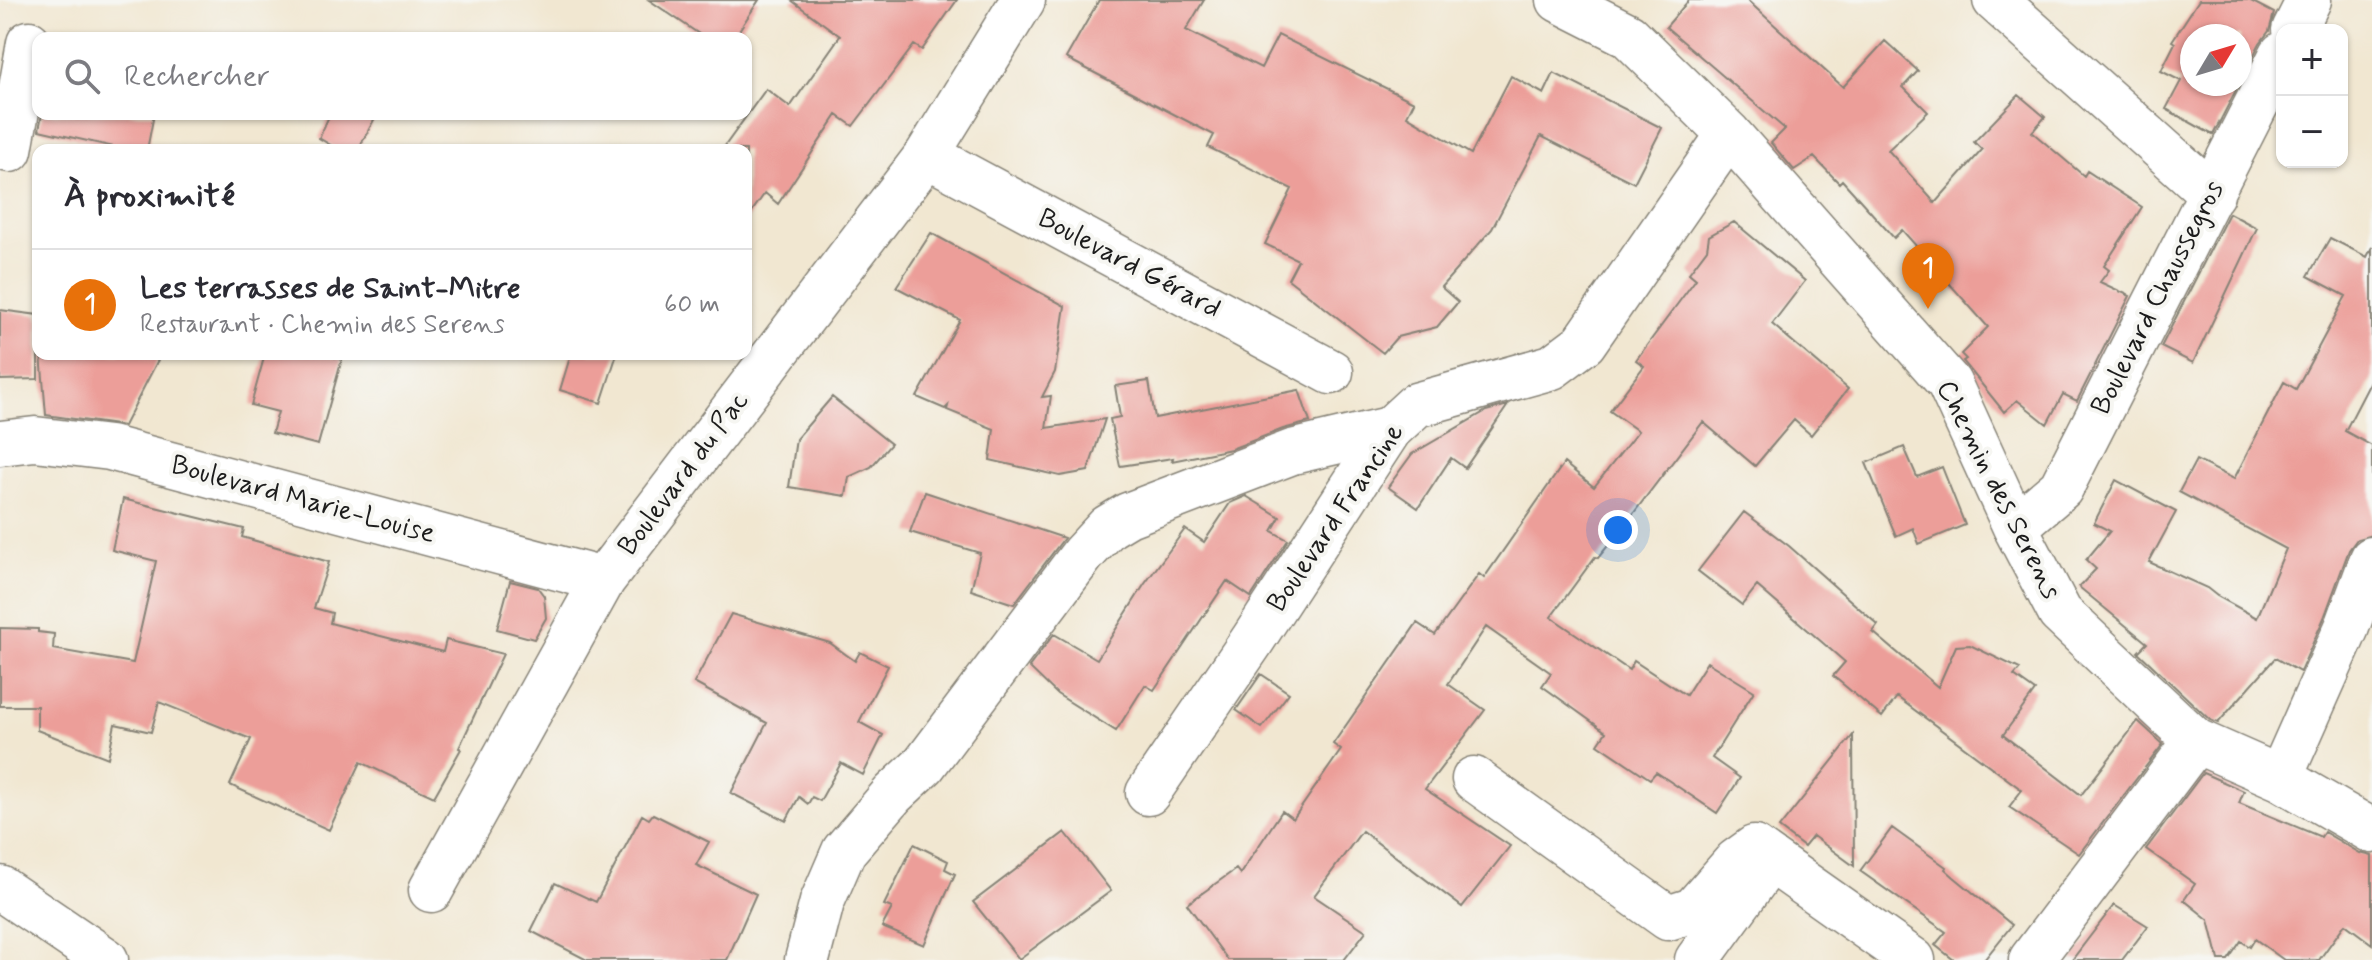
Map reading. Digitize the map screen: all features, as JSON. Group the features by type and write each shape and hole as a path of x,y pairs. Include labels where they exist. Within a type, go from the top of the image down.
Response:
{"street":[{"name":"Boulevard du Pac","path":"431,890 603,580 927,155 1023,0"},
{"name":"Chemin des Serens","path":"1559,0 1628,35 1729,134 1949,383 2015,527 2060,613 2196,741 2280,778 2372,831"},
{"path":"1995,0 2212,194"},
{"path":"2297,24 2309,0"},
{"path":"0,148 10,150 29,43"},
{"name":"Boulevard Chaussegros","path":"2015,527 2061,488 2276,66"},
{"name":"Boulevard Francine","path":"1148,793 1252,641 1390,429 1416,405 1552,367 1584,343 1729,134"},
{"name":"Boulevard Gérard","path":"927,155 1331,372"},
{"path":"807,960 822,902 844,851 893,794 924,765 1083,554 1108,527 1128,515 1292,452 1390,429"},
{"name":"Boulevard Marie-Louise","path":"0,443 35,439 110,448 603,580"},
{"path":"2280,778 2347,627 2372,559"},
{"path":"2031,960 2196,741"},
{"path":"1474,779 1668,918 1693,910 1736,861 1754,848 1913,960"},
{"path":"1697,960 1770,859"},
{"path":"0,888 106,960"}],"building":[{"path":"649,0 759,0 738,32 696,32"},
{"path":"791,0 957,0 922,50 914,45 853,126 837,115 778,204 765,193 752,211 752,144 726,144 744,120 752,120 752,108 766,89 790,107 840,36"},
{"path":"1099,0 1204,0 1186,30 1261,68 1278,35 1414,102 1407,116 1471,154 1511,76 1544,94 1554,73 1662,128 1634,183 1541,136 1492,229 1441,287 1458,302 1437,327 1397,337 1383,353 1288,279 1298,260 1265,244 1292,189 1208,147 1214,135 1066,58"},
{"path":"1689,0 1747,0 1843,87 1885,41 1918,71 1903,87 1928,112 1888,150 1935,203 1982,150 1974,142 2019,95 2045,117 2032,132 2084,176 2087,171 2142,207 2104,266 2109,270 2100,282 2130,296 2077,401 2063,394 2047,424 2017,400 2004,412 1963,361 1966,359 1961,354 1988,327 1902,230 1894,238 1842,180 1839,183 1814,157 1794,170 1771,143 1785,129 1666,27"},
{"path":"2199,0 2249,0 2274,13 2269,31 2252,58 2252,24 2183,24"},
{"path":"2180,29 2180,80 2161,71 2175,43 2172,41"},
{"path":"2180,83 2180,96 2233,96 2213,135 2166,109"},
{"path":"41,120 153,120 148,144 101,144 39,130"},
{"path":"327,120 374,120 361,144 329,144 319,138"},
{"path":"2229,213 2257,228 2193,363 2161,347"},
{"path":"1734,222 1805,281 1772,324 1848,389 1811,435 1794,420 1755,466 1703,422 1551,617 1629,670 1634,661 1686,695 1707,662 1754,691 1712,758 1740,778 1717,813 1656,772 1650,779 1598,744 1606,732 1542,686 1551,673 1486,627 1448,684 1485,710 1425,789 1510,846 1462,907 1362,831 1314,896 1366,931 1344,960 1228,960 1187,904 1236,869 1240,874 1282,811 1293,819 1341,750 1333,744 1417,623 1435,635 1479,574 1484,578 1564,463 1594,487 1638,431 1610,411 1644,366 1636,360 1696,279 1689,273 1707,249 1709,236"},
{"path":"931,233 1065,306 1055,372 1042,397 1051,396 1046,428 1105,419 1088,471 1060,476 990,460 994,429 947,410 948,406 945,409 917,397 960,320 896,287"},
{"path":"2330,238 2367,257 2372,247 2372,379 2345,431 2372,446 2372,535 2357,539 2349,550 2300,672 2275,658 2218,723 2210,720 2138,652 2147,643 2079,587 2096,569 2086,560 2110,531 2094,523 2116,480 2176,512 2149,562 2207,588 2257,618 2286,549 2179,492 2196,460 2234,479 2284,382 2296,389 2346,296 2308,276"},
{"path":"0,310 32,314 32,360 38,360 38,379 0,380"},
{"path":"41,360 158,360 124,426 46,415"},
{"path":"263,360 342,360 318,445 272,433 278,412 251,405"},
{"path":"569,360 615,360 601,403 560,390"},
{"path":"1149,381 1155,418 1299,390 1310,422 1231,449 1172,461 1173,458 1120,466 1110,419 1120,417 1115,386"},
{"path":"832,397 891,444 871,467 849,477 846,496 789,487 796,439"},
{"path":"1508,405 1465,468 1451,458 1418,508 1388,487 1412,454 1486,411"},
{"path":"1904,447 1917,477 1942,467 1965,525 1919,544 1913,528 1896,536 1866,463"},
{"path":"925,492 1064,538 1014,604 971,590 980,553 910,532"},
{"path":"1246,496 1280,517 1272,531 1288,540 1251,597 1227,581 1154,690 1145,685 1116,731 1057,694 1029,667 1054,634 1097,659 1144,585 1185,529 1204,542 1230,503"},
{"path":"123,499 244,529 242,537 329,562 314,608 332,613 330,623 443,652 446,640 503,654 461,749 434,797 361,762 329,830 230,785 251,739 159,702 151,732 115,724 108,758 37,730 37,706 0,706 0,628 38,629 38,632 54,634 53,649 133,663 156,561 112,550"},
{"path":"1744,512 1789,546 1878,625 1873,632 1938,687 1956,646 1970,645 2020,669 2014,676 2035,691 2003,735 2081,795 2138,721 2163,744 2079,854 2009,807 2022,790 1897,697 1882,717 1833,676 1845,662 1757,586 1742,605 1698,571"},
{"path":"510,581 538,588 544,596 546,618 534,639 497,629"},
{"path":"731,614 830,643 855,661 860,652 888,666 859,722 883,735 863,775 841,763 820,801 812,797 808,804 799,797 786,821 731,793 767,723 694,683"},
{"path":"1261,674 1289,693 1262,728 1236,710"},
{"path":"1853,735 1854,866 1813,836 1804,847 1779,828"},
{"path":"2203,773 2244,791 2239,803 2321,837 2324,832 2360,853 2372,856 2372,944 2345,924 2319,960 2284,960 2255,939 2250,947 2241,941 2228,960 2219,960 2209,920 2184,900 2195,884 2146,849"},
{"path":"653,814 709,842 696,865 756,894 727,960 587,960 531,931 555,883 596,902 642,815 649,819"},
{"path":"1892,828 1946,867 2012,925 1984,960 1954,960 1935,945 1946,932 1860,871"},
{"path":"1065,832 1111,891 1019,959 973,902"},
{"path":"914,844 948,861 945,869 955,874 924,945 882,927 892,908 884,905"},
{"path":"2114,905 2148,926 2122,960 2072,960"}],"place":[{"name":"Les terrasses de Saint-Mitre","path":"1928,309"}]}
